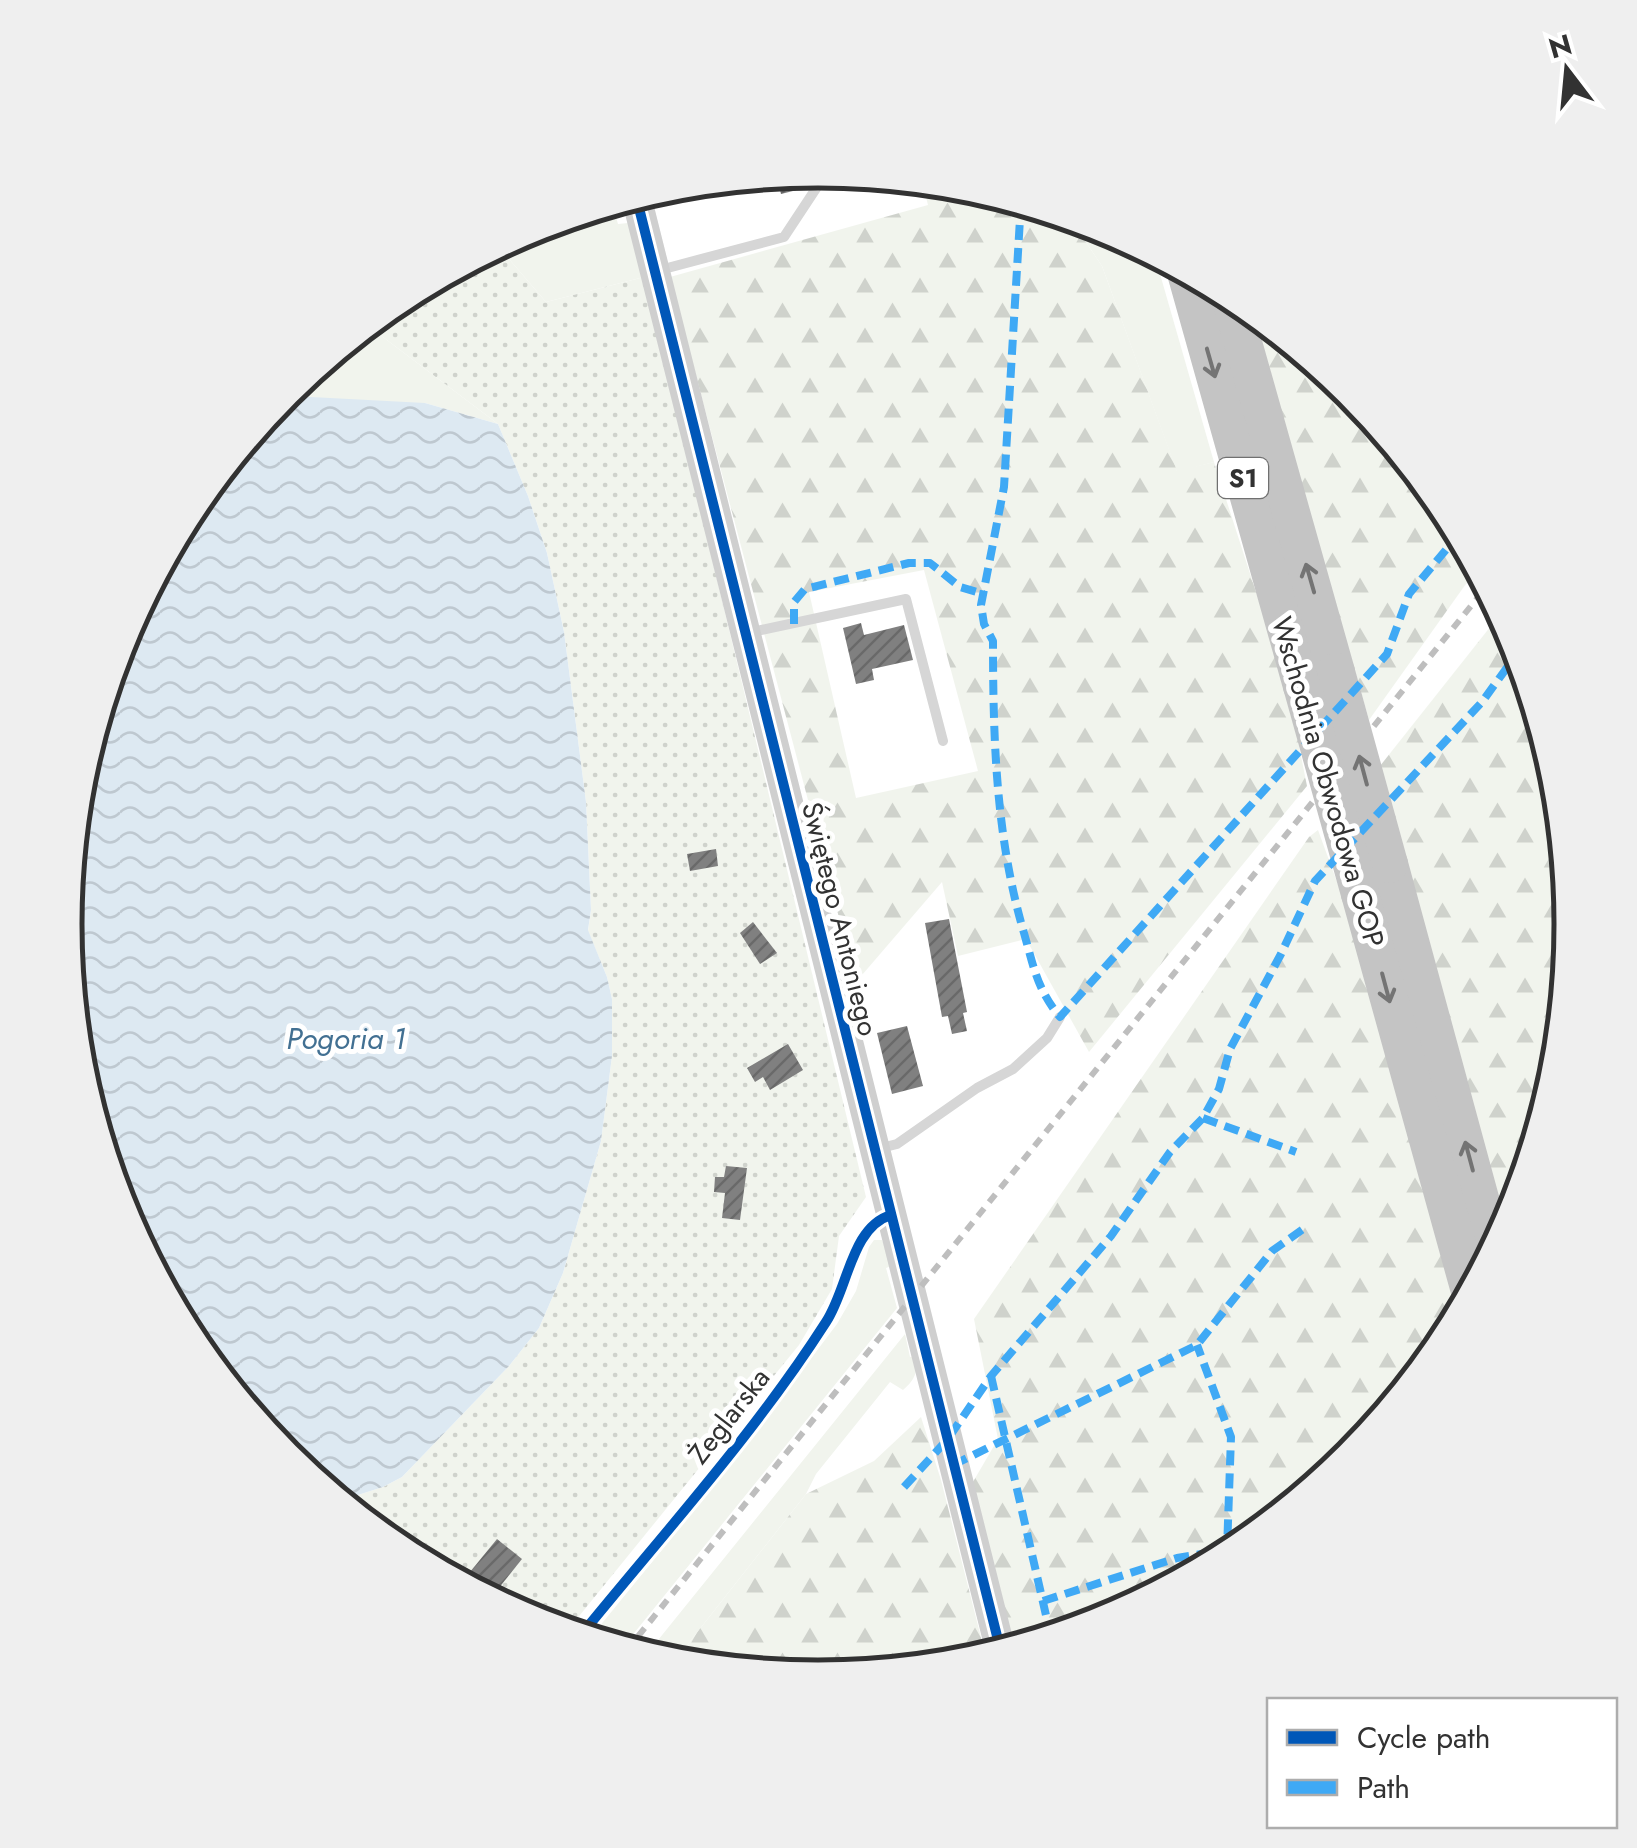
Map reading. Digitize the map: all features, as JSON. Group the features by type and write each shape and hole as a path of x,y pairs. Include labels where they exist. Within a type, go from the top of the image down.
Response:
{"highway":[{"name":"Wschodnia Obwodowa GOP","path":"1191,290 1465,1276"},
{"name":"Wschodnia Obwodowa GOP","path":"1236,318 1488,1229"}],"street":[{"name":"Świętego Antoniego","path":"640,210 997,1638"}],"lane":[{"path":"655,272 784,237 816,188"},
{"path":"746,634 906,600 943,741"},
{"path":"874,1150 897,1144 1012,1069 1046,1038 1060,1018"},
{"name":"Żeglarska","path":"591,1624 808,1350 839,1299 863,1235 874,1222 891,1216"}],"green space":[{"path":"926,196 1055,227 1083,238 1102,266 1177,471 1214,462 1288,691 1307,786 1089,1052 1026,939 958,956 942,882 856,982 670,277 928,205","holes":["924,570 978,771 856,798 809,592"]},
{"path":"616,217 618,224 628,223 644,277 546,302 508,257"},
{"path":"1083,238 1160,273 1214,462 1177,472 1102,266"},
{"path":"508,257 546,302 644,277 866,1197 839,1236 832,1289 799,1345 577,1619 493,1584 450,1561 355,1496 402,1477 509,1366 539,1328 563,1273 601,1141 612,1056 612,999 588,931 591,910 586,802 564,632 547,553 498,424 379,334 451,287"},
{"path":"379,334 498,424 425,403 258,448 333,371"},
{"path":"1258,334 1304,371 1372,439 1430,515 1469,580 1369,720"},
{"path":"1491,626 1515,687 1540,780 1553,876 1554,924 1553,972 1540,1068 1515,1161 1499,1203 1380,766"},
{"path":"1318,830 1348,912 1453,1296 1372,1409 1267,1508 1144,1584 1055,1621 1008,1635 970,1487 998,1439 974,1319 1309,837"},
{"path":"874,1240 882,1240 894,1265 886,1268 897,1308 632,1636 600,1626 723,1475 837,1324 856,1291"},
{"path":"905,1334 910,1357 917,1356 911,1382 903,1390 890,1382 685,1648 657,1642"},
{"path":"921,1417 982,1641 915,1654 818,1660 685,1648 806,1494 874,1461"}],"water":[{"name":"Pogoria 1","path":"306,397 425,403 498,424 547,553 564,632 586,802 591,910 588,930 612,999 612,1056 601,1141 563,1273 539,1328 509,1366 402,1477 355,1496 298,1444 235,1372 158,1250 122,1161 108,1114 97,1068 84,972 82,924 89,828 97,780 122,687 158,598 181,556 235,476"}],"building":[{"path":"861,623 864,635 904,625 913,660 872,669 874,680 856,684 843,628"},
{"path":"716,849 718,866 690,871 687,854"},
{"path":"949,919 967,1012 963,1013 967,1031 952,1034 948,1016 942,1017 925,923"},
{"path":"753,922 777,953 760,964 740,933"},
{"path":"907,1026 923,1086 892,1094 877,1033"},
{"path":"788,1044 803,1070 770,1090 763,1077 755,1082 747,1068"},
{"path":"726,1166 747,1168 740,1220 722,1218 725,1193 714,1192 715,1177 724,1177"},
{"path":"497,1539 522,1559 500,1587 470,1572"}],"railway":[{"path":"637,1637 1478,597"}],"marked path":[{"path":"1020,216 1004,487 981,605 984,624 993,641 995,752 1007,861 1034,968 1060,1017 1387,654 1409,594 1449,546"},
{"path":"794,624 794,602 805,589 909,563 930,563 960,587 984,594"},
{"path":"904,1487 947,1440 991,1376 1111,1236 1170,1152 1203,1118 1219,1089 1230,1049 1315,881 1482,702 1507,667"},
{"path":"1203,1118 1296,1152"},
{"path":"953,1465 1197,1345 1272,1251 1306,1227"},
{"path":"1197,1345 1231,1437 1228,1536"},
{"path":"991,1376 1048,1623"},
{"path":"1043,1601 1196,1555"}],"cycle path":[{"path":"640,210 997,1638"},
{"path":"590,1624 769,1403 826,1322 867,1232 891,1215"}]}
